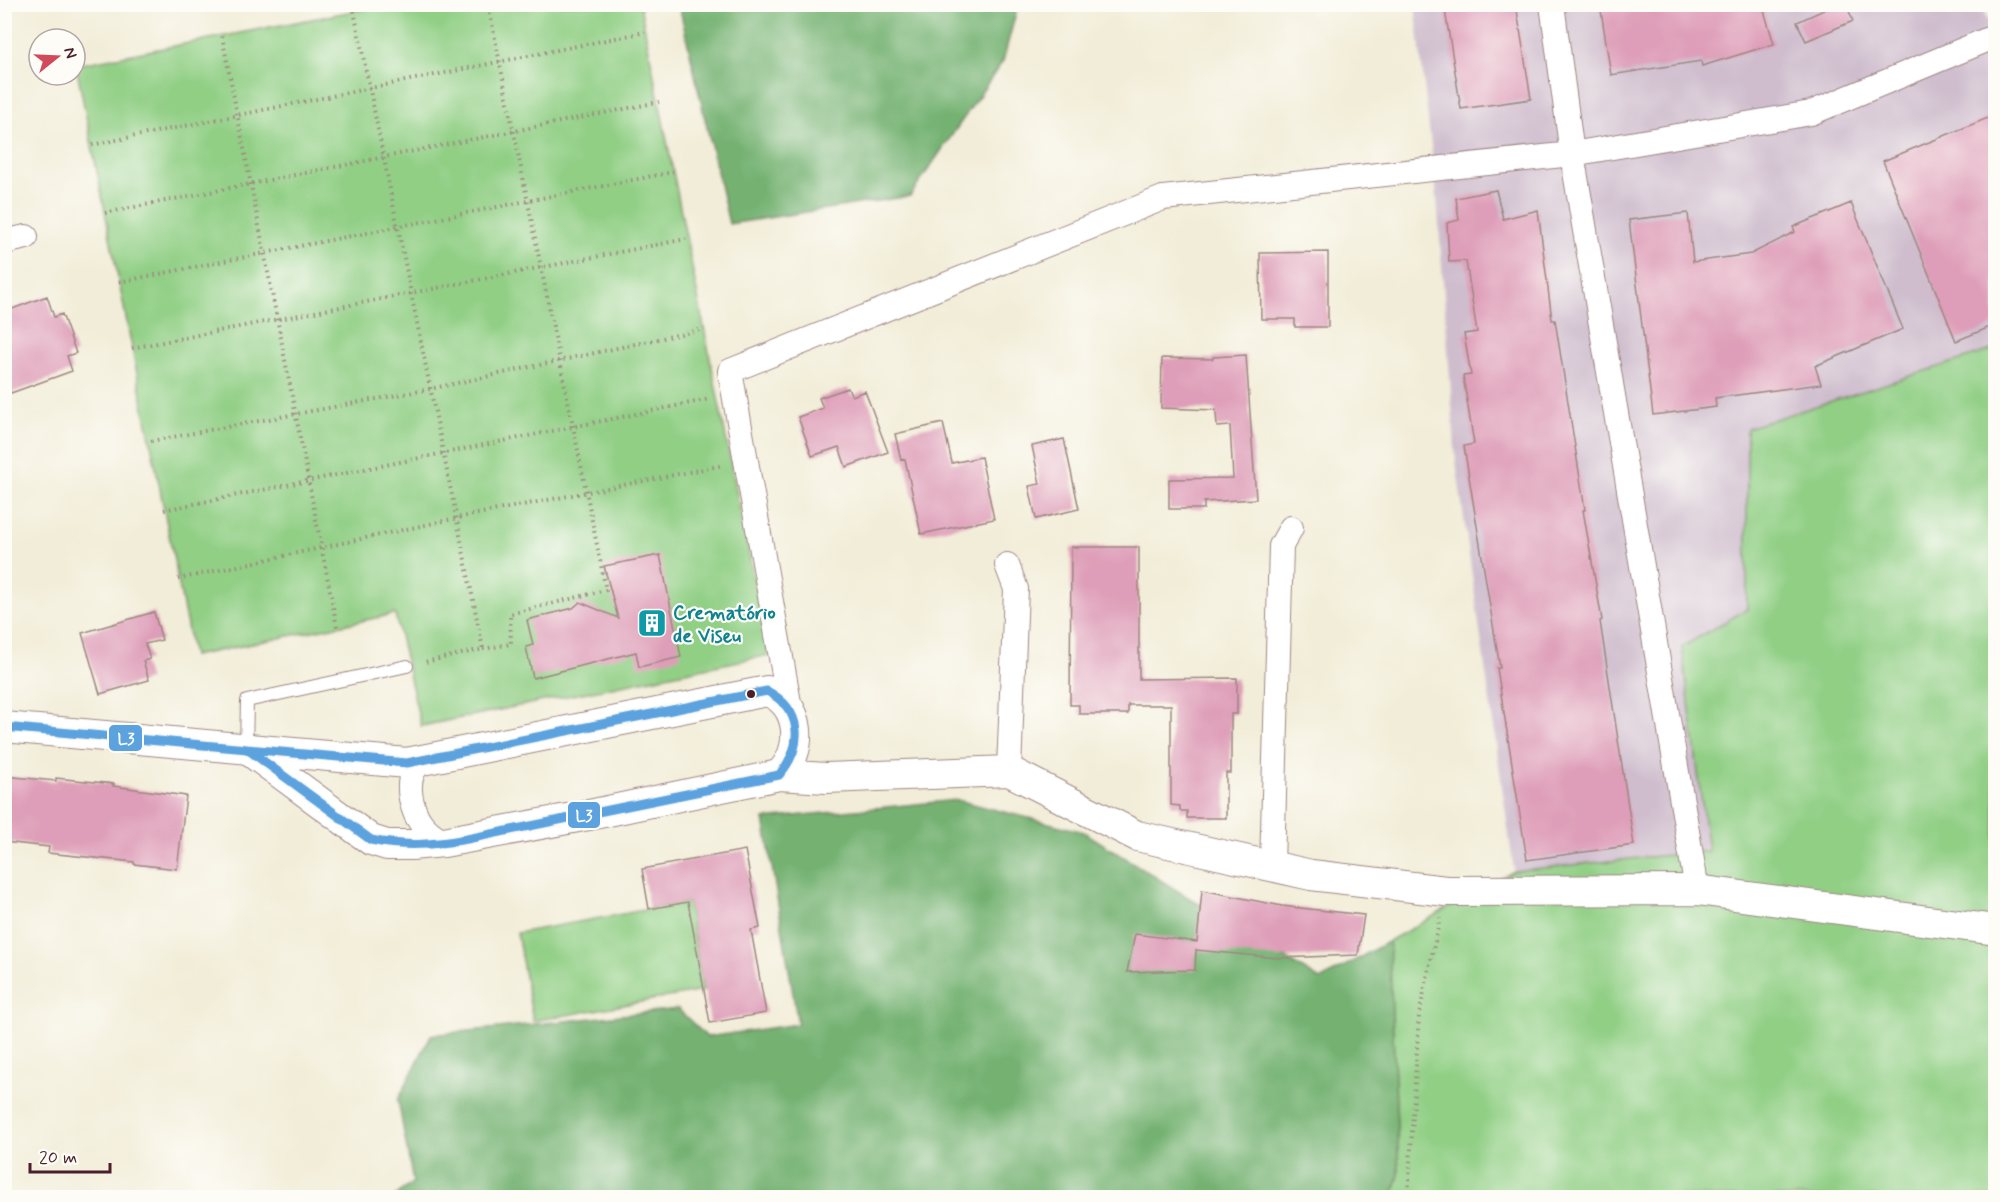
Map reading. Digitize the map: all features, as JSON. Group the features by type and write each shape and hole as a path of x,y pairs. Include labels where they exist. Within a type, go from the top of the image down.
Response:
{"street":[{"path":"1552,4 1572,154 1697,890"},
{"path":"779,776 793,759 796,736 730,371 1163,198 1572,154 1811,113 1995,36"},
{"path":"1272,866 1281,546 1291,528"},
{"path":"1007,565 1016,589 1009,771"},
{"path":"4,728 407,763 766,691 782,699 790,708"},
{"path":"246,748 371,840 387,845 444,842 779,776 826,778 1009,771 1137,836 1311,875 1446,891 1697,890 1995,930"},
{"path":"422,761 413,773 410,789 414,807 421,823 430,833 444,842"}],"lane":[{"path":"246,748 247,701 407,666"}],"path":[{"path":"407,666 511,644 510,614 606,590 488,4"},
{"path":"354,10 483,649"},
{"path":"92,145 645,32"},
{"path":"222,36 337,627"},
{"path":"105,213 659,102"},
{"path":"119,282 673,172"},
{"path":"132,348 686,239"},
{"path":"151,441 430,388 704,329"},
{"path":"164,510 718,397"},
{"path":"178,579 457,518 731,464"},
{"path":"1408,1197 1419,1015 1446,891"}],"shaded area":[{"path":"1415,5 1980,5 1995,35 1995,349 1747,428 1747,609 1683,648 1708,851 1514,871 1456,462 1437,198"}],"green space":[{"path":"679,4 1018,5 1003,61 910,196 729,224"},
{"path":"384,5 640,5 769,655 421,726 395,614 193,656 80,87 87,87 87,63"},
{"path":"1995,349 1995,1197 1392,1197 1399,1175 1389,941 1514,871 1708,851 1682,647 1747,609 1747,428"},
{"path":"957,800 1084,832 1320,980 1389,941 1399,1175 1392,1197 393,1198 413,1182 398,1100 431,1035 678,1009 707,1037 798,1024 764,819"},
{"path":"688,902 703,991 533,1021 517,933"}],"building":[{"path":"1444,4 1516,4 1531,99 1461,109"},
{"path":"1600,4 1762,4 1774,44 1702,66 1701,61 1611,75"},
{"path":"1837,4 1846,4 1853,21 1806,41 1797,22"},
{"path":"1995,115 1995,325 1956,341 1883,161"},
{"path":"1496,190 1503,219 1538,210 1552,320 1555,320 1585,510 1583,510 1602,620 1600,621 1634,845 1527,860 1497,668 1500,668 1464,446 1474,444 1463,376 1471,375 1464,334 1477,332 1466,261 1449,262 1447,223 1459,220 1456,198"},
{"path":"1851,203 1903,329 1815,366 1821,384 1715,398 1716,407 1653,415 1629,220 1688,213 1693,262 1751,254 1795,232 1793,227"},
{"path":"1328,252 1328,327 1295,327 1295,319 1261,319 1260,253"},
{"path":"47,296 54,317 62,314 76,353 67,356 72,371 11,393 9,389 4,391 4,312"},
{"path":"1246,355 1256,499 1204,502 1204,509 1169,509 1169,479 1233,478 1230,426 1217,427 1216,410 1161,408 1162,358 1213,359 1213,357"},
{"path":"848,388 852,396 865,391 888,452 846,467 839,447 812,456 798,417 823,408 819,398"},
{"path":"943,423 952,463 981,457 994,519 921,534 905,459 901,460 895,434"},
{"path":"1064,439 1079,509 1036,519 1029,486 1040,484 1032,446"},
{"path":"1071,547 1139,547 1139,679 1237,678 1237,714 1231,714 1231,773 1226,773 1226,818 1187,818 1187,811 1180,811 1180,806 1171,805 1171,705 1128,705 1128,714 1079,714 1079,705 1070,705"},
{"path":"660,555 681,657 639,667 636,652 533,678 526,647 533,645 527,620 573,608 580,602 618,618 604,566"},
{"path":"154,612 162,640 145,644 150,659 143,661 149,680 100,694 82,633"},
{"path":"4,776 114,784 113,786 186,796 177,869 48,853 49,847 4,842"},
{"path":"745,850 760,928 751,930 766,1013 710,1023 688,902 649,909 642,869"},
{"path":"1202,890 1282,906 1364,915 1358,955 1279,958 1196,950 1195,970 1127,972 1135,934 1197,942"}],"transit line":[{"name":"L3","path":"767,691 788,708 796,729 793,752 779,775 443,843 407,844 371,840 247,749 407,763 767,691"},
{"name":"L3","path":"4,727 247,749"}],"place":[{"name":"Crematório de Viseu","path":"652,623"}]}
